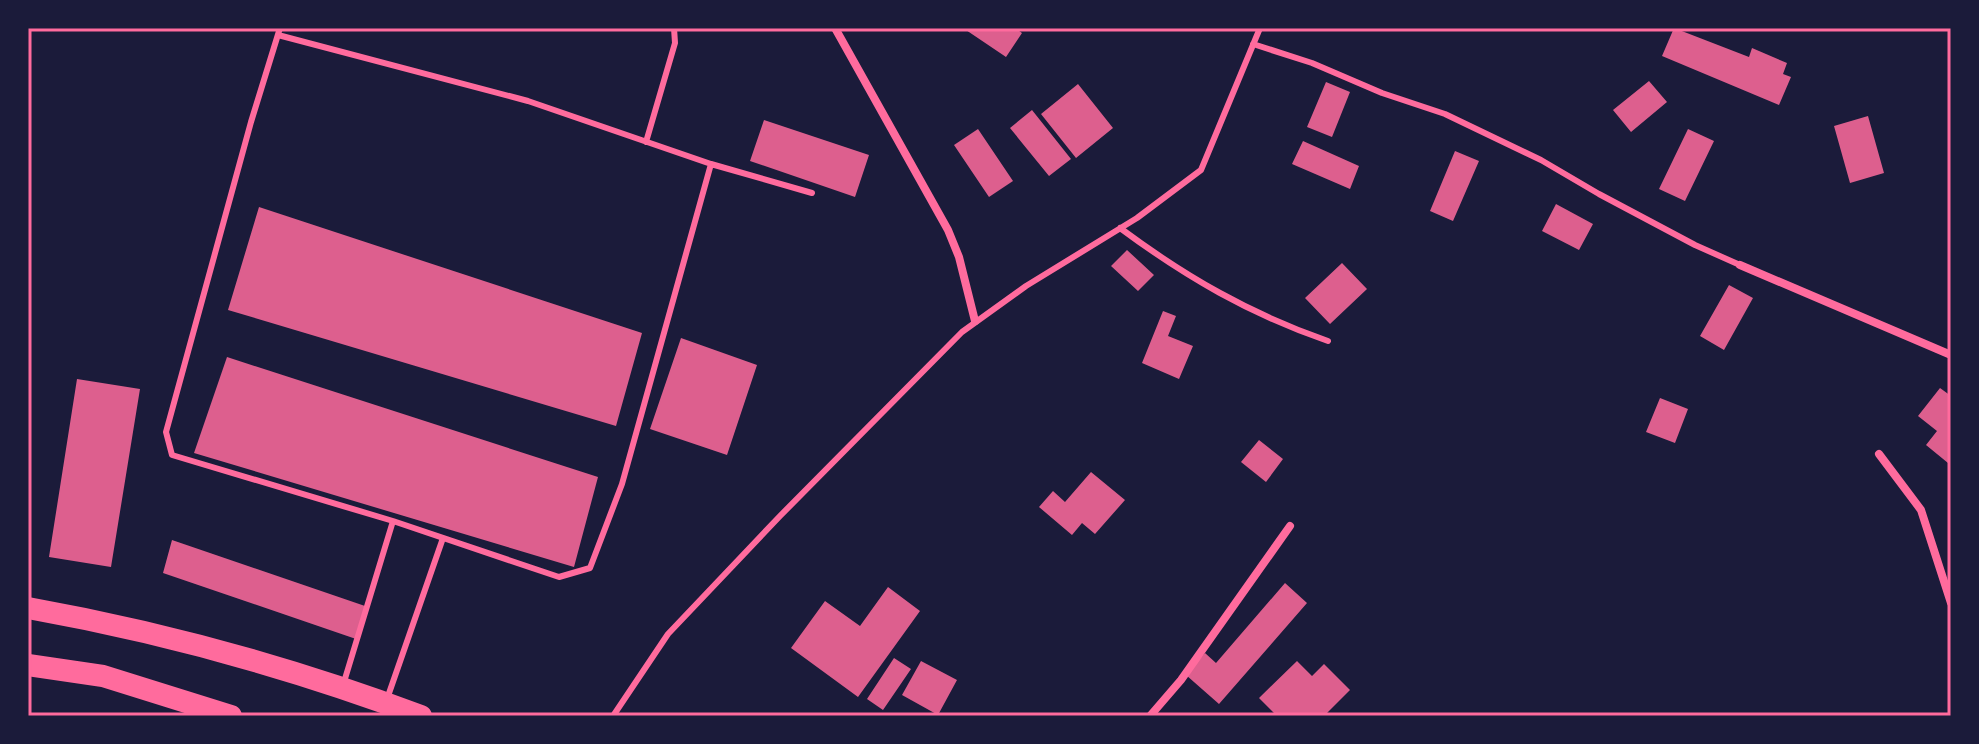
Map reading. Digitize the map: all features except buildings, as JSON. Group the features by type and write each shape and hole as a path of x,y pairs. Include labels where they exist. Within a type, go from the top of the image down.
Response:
{"highway":[{"path":"28,608 118,625 258,661 343,687 421,716"},
{"path":"28,665 103,676 231,716"}],"street":[{"path":"835,28 948,230 959,257 975,321"},
{"path":"1740,265 1951,355"},
{"path":"1879,454 1921,510 1951,603"},
{"path":"1150,716 1181,680 1290,526"}],"lane":[{"path":"646,142 675,43 674,28"},
{"path":"613,716 668,634 962,332 1026,286 1120,228 1201,170 1260,28"},
{"path":"711,164 622,484 590,568 559,577 393,521 172,455 166,432 279,31 528,101 711,164 812,193"},
{"path":"1253,44 1445,114 1541,160 1695,245 1740,265"},
{"path":"1120,228 1158,256 1259,315 1328,341"},
{"path":"343,687 393,521"},
{"path":"386,703 443,538"}]}
